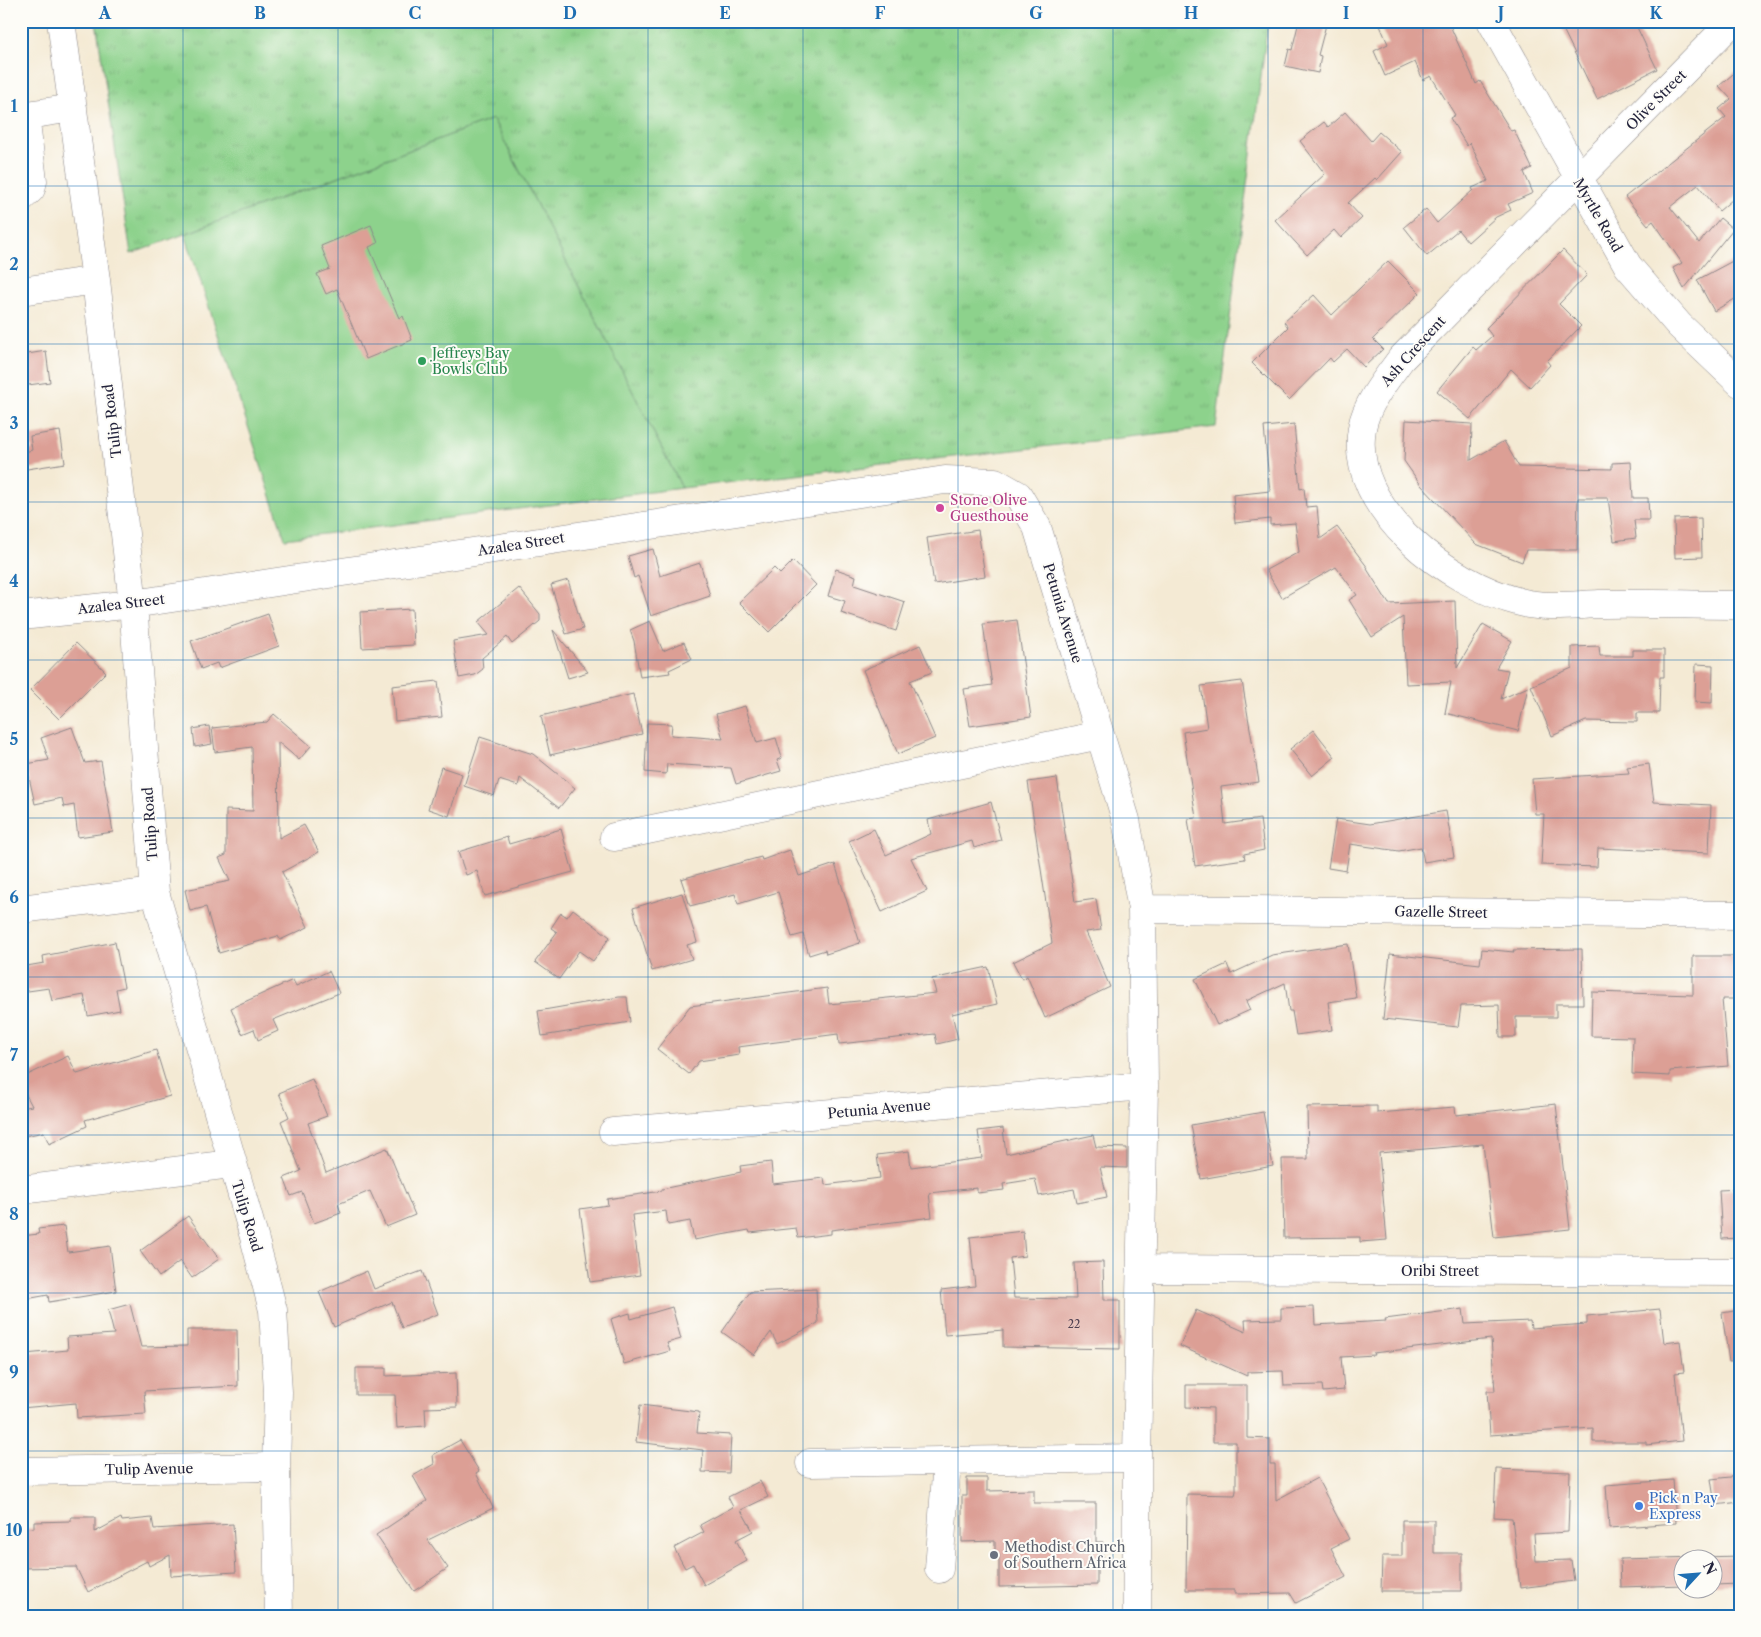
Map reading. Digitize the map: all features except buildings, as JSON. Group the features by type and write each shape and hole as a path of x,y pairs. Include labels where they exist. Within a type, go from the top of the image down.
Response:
{"street":[{"name":"Tulip Road","path":"61,21 96,280 133,604 155,892 231,1164 254,1237 272,1310 278,1392 276,1468 279,1616"},
{"name":"Myrtle Road","path":"1490,21 1628,266 1680,325 1736,371"},
{"name":"Olive Street","path":"1578,179 1734,21"},
{"path":"21,198 31,189 32,181 23,116 73,108"},
{"name":"Ash Crescent","path":"1578,179 1401,359 1378,390 1362,427 1362,458 1371,489 1395,525 1428,557 1472,583 1520,602 1563,607 1600,604 1740,605"},
{"path":"21,291 96,280"},
{"name":"Azalea Street","path":"21,616 133,604 945,480 995,482 1018,495"},
{"name":"Petunia Avenue","path":"1018,495 1037,527 1126,820 1142,909 1144,1086 1137,1458 1137,1616"},
{"path":"614,837 1100,735"},
{"path":"21,909 155,892"},
{"name":"Gazelle Street","path":"1142,909 1740,915"},
{"name":"Petunia Avenue","path":"613,1132 1144,1086"},
{"path":"21,1190 231,1164"},
{"name":"Oribi Street","path":"1141,1270 1740,1272"},
{"path":"810,1463 1137,1458"},
{"path":"939,1569 947,1461"},
{"name":"Tulip Avenue","path":"21,1471 276,1468"}],"green space":[{"path":"96,21 1268,21 1216,427 682,488 493,119 131,254"},
{"name":"Jeffreys Bay Bowls Club","path":"493,119 682,488 285,539 185,234"}],"place":[{"name":"Jeffreys Bay Bowls Club","path":"422,361"},
{"name":"Stone Olive Guesthouse","path":"940,508"},
{"name":"Pick n Pay Express","path":"1639,1506"},
{"name":"Methodist Church of Southern Africa","path":"994,1555"}]}
